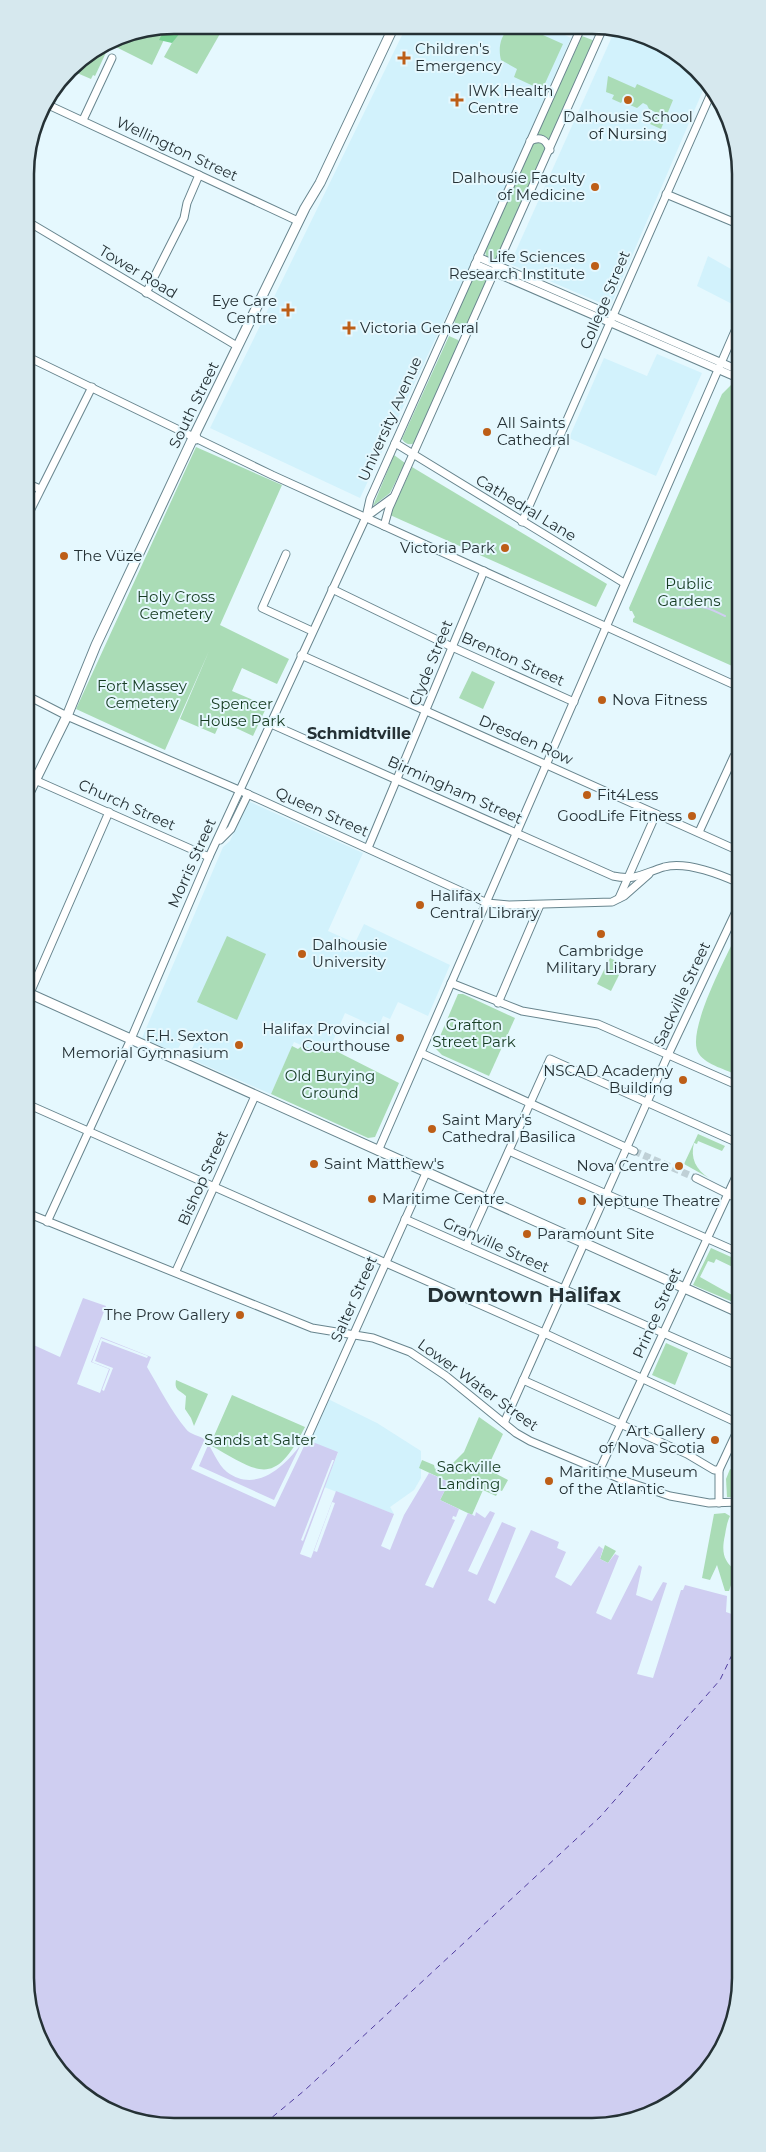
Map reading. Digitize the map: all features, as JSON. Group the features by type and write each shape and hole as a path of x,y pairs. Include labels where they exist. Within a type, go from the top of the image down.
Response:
{"main road":[{"name":"South Street","path":"35,780 67,716 96,645 193,438 196,439 195,434 237,346 298,221 320,183 390,34"},
{"path":"34,996 732,1309"}],"street":[{"name":"University Avenue","path":"366,517 370,499 578,34"},
{"path":"384,526 394,496 601,34"},
{"path":"82,120 112,58"},
{"name":"College Street","path":"522,522 709,97"},
{"name":"Wellington Street","path":"51,106 298,221"},
{"path":"530,141 536,138 543,139 548,143 550,150"},
{"path":"146,293 184,218 187,203 200,175"},
{"path":"666,194 732,222"},
{"name":"Tower Road","path":"34,225 237,346"},
{"path":"476,260 720,366 732,374"},
{"path":"378,1151 518,834 624,583 732,338"},
{"path":"34,360 196,439 732,684"},
{"path":"720,366 732,369"},
{"path":"34,502 92,387"},
{"name":"Cathedral Lane","path":"395,443 624,583"},
{"path":"34,486 40,489"},
{"path":"366,517 394,496"},
{"name":"Morris Street","path":"47,1222 87,1131 131,1039 208,857 244,792 301,655 366,517"},
{"path":"286,554 262,608 312,631"},
{"name":"Clyde Street","path":"368,848 484,571"},
{"name":"Brenton Street","path":"332,589 452,647 574,702"},
{"name":"Dresden Row","path":"301,655 732,848"},
{"name":"Queen Street","path":"34,699 67,716 244,792 487,902 540,905 607,903 617,900"},
{"name":"Birmingham Street","path":"271,724 613,876 628,879"},
{"path":"699,832 732,766"},
{"name":"Church Street","path":"35,780 208,857"},
{"path":"34,980 109,812"},
{"path":"617,900 656,814"},
{"path":"628,879 666,867 682,866 732,880"},
{"path":"617,900 648,874"},
{"path":"498,1003 540,905"},
{"name":"Sackville Street","path":"504,1424 583,1243 607,1193 631,1150 668,1054 732,920"},
{"path":"451,983 522,1011 598,1024 732,1083"},
{"path":"421,1054 631,1150"},
{"path":"466,1246 550,1059 732,1140"},
{"name":"Bishop Street","path":"176,1271 255,1096"},
{"path":"34,1107 385,1265 544,1334 732,1420"},
{"path":"509,1151 732,1249"},
{"name":"Salter Street","path":"308,1436 426,1173"},
{"path":"696,1178 723,1190 732,1196"},
{"name":"Prince Street","path":"600,1470 732,1184"},
{"name":"Lower Water Street","path":"34,1216 176,1271 312,1328 373,1338 410,1352 446,1376 504,1424 530,1441 600,1470 670,1496 693,1502 732,1502"},
{"name":"Granville Street","path":"405,1219 732,1364"},
{"path":"523,1380 688,1454 714,1470 720,1470"},
{"path":"718,1503 720,1470 732,1442"}],"shaded area":[{"name":"Victoria General","path":"403,34 563,34 571,38 488,228 360,498 210,428"},
{"path":"613,35 637,41 653,47 685,68 704,89 610,307 510,264"},
{"path":"708,256 732,270 732,304 697,286"},
{"path":"657,354 702,373 656,476 569,438 604,358 647,376"},
{"name":"Dalhousie University","path":"248,801 363,853 328,931 355,943 364,924 450,965 428,1016 398,1002 390,1019 383,1016 378,1028 345,1013 330,1048 317,1052 294,1042 271,1094 188,1058 195,1042 184,1037 176,1053 142,1038 223,847 230,841"},
{"path":"83,1298 106,1306 77,1384 100,1393 109,1369 91,1362 101,1337 151,1357 147,1367 170,1407 188,1431 205,1440 224,1469 239,1478 250,1480 261,1478 271,1473 290,1458 305,1439 338,1452 300,1554 311,1558 336,1491 394,1514 381,1546 390,1550 404,1515 429,1473 449,1482 440,1500 459,1509 456,1517 453,1516 452,1519 455,1520 425,1585 433,1588 468,1513 475,1516 476,1512 485,1518 490,1511 495,1513 468,1571 477,1575 502,1522 516,1528 488,1600 495,1604 531,1530 559,1542 557,1548 566,1552 555,1577 571,1586 599,1546 603,1549 600,1559 608,1563 615,1554 619,1556 596,1613 611,1620 639,1565 642,1567 636,1595 652,1601 663,1582 667,1583 637,1674 653,1678 681,1590 683,1590 685,1585 727,1596 726,1612 732,1614 732,1988 730,2006 722,2032 709,2056 685,2084 662,2100 646,2108 620,2116 602,2118 164,2118 146,2116 112,2104 81,2084 63,2064 48,2040 41,2023 36,2006 34,1979 34,1345 60,1357"},
{"path":"328,1399 377,1423 421,1451 421,1478 414,1490 390,1507 394,1514 324,1487 338,1453 308,1441"}],"green space":[{"path":"167,34 152,65 115,47 137,39"},
{"path":"177,34 220,34 197,74 164,57"},
{"path":"179,34 172,43 159,40 162,35"},
{"path":"504,34 541,34 563,44 542,90 514,77 517,69 501,60 502,37"},
{"path":"582,36 595,41 549,141 537,135"},
{"path":"107,51 95,76 93,75 91,79 77,73"},
{"path":"608,76 635,88 637,84 673,100 661,129 650,124 655,112 649,109 647,105 643,103 637,108 630,105 633,98 626,94 621,103 612,99 614,95 606,92"},
{"path":"541,141 546,148 498,257 494,260 486,256 485,251 534,142"},
{"path":"478,268 488,272 488,278 467,325 463,327 455,324 454,318"},
{"path":"449,336 460,343 416,443 407,443 402,439"},
{"name":"Public Gardens","path":"732,385 732,666 633,622 635,617 629,608 722,394"},
{"path":"196,447 282,485 220,625 289,659 277,684 242,668 232,691 267,706 253,736 221,721 215,734 180,719 209,651 165,750 76,709"},
{"path":"394,455 405,463 390,493 373,506"},
{"name":"Victoria Park","path":"412,467 607,584 596,607 390,515"},
{"path":"472,671 495,682 483,709 459,698"},
{"path":"227,936 266,954 237,1020 197,1002"},
{"path":"732,944 732,1073 702,1058 696,1044 702,1012"},
{"path":"610,958 624,965 611,991 597,984"},
{"name":"Grafton Street Park","path":"458,994 463,994 515,1018 489,1076 442,1055 435,1048"},
{"name":"Old Burying Ground","path":"303,1045 317,1052 330,1048 399,1083 375,1137 368,1138 271,1094 292,1046 298,1049"},
{"path":"698,1134 725,1146 722,1151 698,1141 697,1144 694,1143 693,1154 695,1163 709,1178 684,1164"},
{"path":"711,1248 732,1257 732,1267 716,1259 714,1263 708,1261 700,1277 732,1295 732,1302 693,1285"},
{"path":"666,1343 688,1353 675,1385 652,1375"},
{"path":"176,1380 208,1394 194,1426 185,1409 186,1396 178,1390"},
{"name":"Sands at Salter","path":"232,1395 305,1427 294,1446 275,1467 265,1469 254,1468 210,1445"},
{"name":"Sackville Landing","path":"479,1417 503,1434 487,1469 508,1480 502,1491 499,1490 496,1496 483,1490 472,1515 440,1500 449,1482 419,1468 422,1460 434,1465 435,1469 439,1467 446,1470 464,1452"},
{"path":"730,1469 732,1470 732,1497 727,1497 726,1479"},
{"path":"725,1513 730,1516 723,1546 726,1560 732,1567 732,1582 729,1591 725,1591 717,1565 710,1580 702,1578 714,1514"},
{"path":"605,1545 616,1551 608,1563 600,1559"}],"pier":[{"path":"101,1338 148,1356 147,1358 102,1341 95,1361 113,1368 104,1391 102,1390 110,1369 92,1362"},
{"path":"205,1439 209,1443 199,1466 274,1500 303,1440 307,1440 275,1507 191,1469"},
{"path":"332,1460 334,1460 303,1541 301,1540"},
{"path":"332,1502 335,1503 317,1552 314,1551"}],"waterway":[{"path":"666,602 678,608 707,608 725,616"}],"ferry route":[{"path":"271,2118 305,2090 600,1817 720,1680 732,1655"}],"tunnel":[{"path":"634,1151 696,1178"}],"place":[{"name":"Children's Emergency","path":"404,58"},
{"name":"IWK Health Centre","path":"457,100"},
{"name":"Dalhousie School of Nursing","path":"628,100"},
{"name":"Dalhousie Faculty of Medicine","path":"595,187"},
{"name":"Life Sciences Research Institute","path":"595,266"},
{"name":"Eye Care Centre","path":"288,310"},
{"name":"Victoria General","path":"349,328"},
{"name":"All Saints Cathedral","path":"487,432"},
{"name":"Victoria Park","path":"505,548"},
{"name":"The Vüze","path":"64,556"},
{"name":"Nova Fitness","path":"602,700"},
{"name":"Fit4Less","path":"587,795"},
{"name":"GoodLife Fitness","path":"692,816"},
{"name":"Halifax Central Library","path":"420,905"},
{"name":"Cambridge Military Library","path":"601,934"},
{"name":"Dalhousie University","path":"302,954"},
{"name":"Halifax Provincial Courthouse","path":"400,1038"},
{"name":"F.H. Sexton Memorial Gymnasium","path":"239,1045"},
{"name":"NSCAD Academy Building","path":"683,1080"},
{"name":"Saint Mary's Cathedral Basilica","path":"432,1129"},
{"name":"Saint Matthew's","path":"314,1164"},
{"name":"Nova Centre","path":"679,1166"},
{"name":"Maritime Centre","path":"372,1199"},
{"name":"Neptune Theatre","path":"582,1201"},
{"name":"Paramount Site","path":"527,1234"},
{"name":"The Prow Gallery","path":"240,1315"},
{"name":"Art Gallery of Nova Scotia","path":"715,1440"},
{"name":"Maritime Museum of the Atlantic","path":"549,1481"}],"district":[{"name":"Schmidtville","path":"359,733"},
{"name":"Downtown Halifax","path":"524,1295"}],"park label":[{"name":"Holy Cross Cemetery","path":"176,606"},
{"name":"Fort Massey Cemetery","path":"142,694"},
{"name":"Spencer House Park","path":"242,712"}]}
